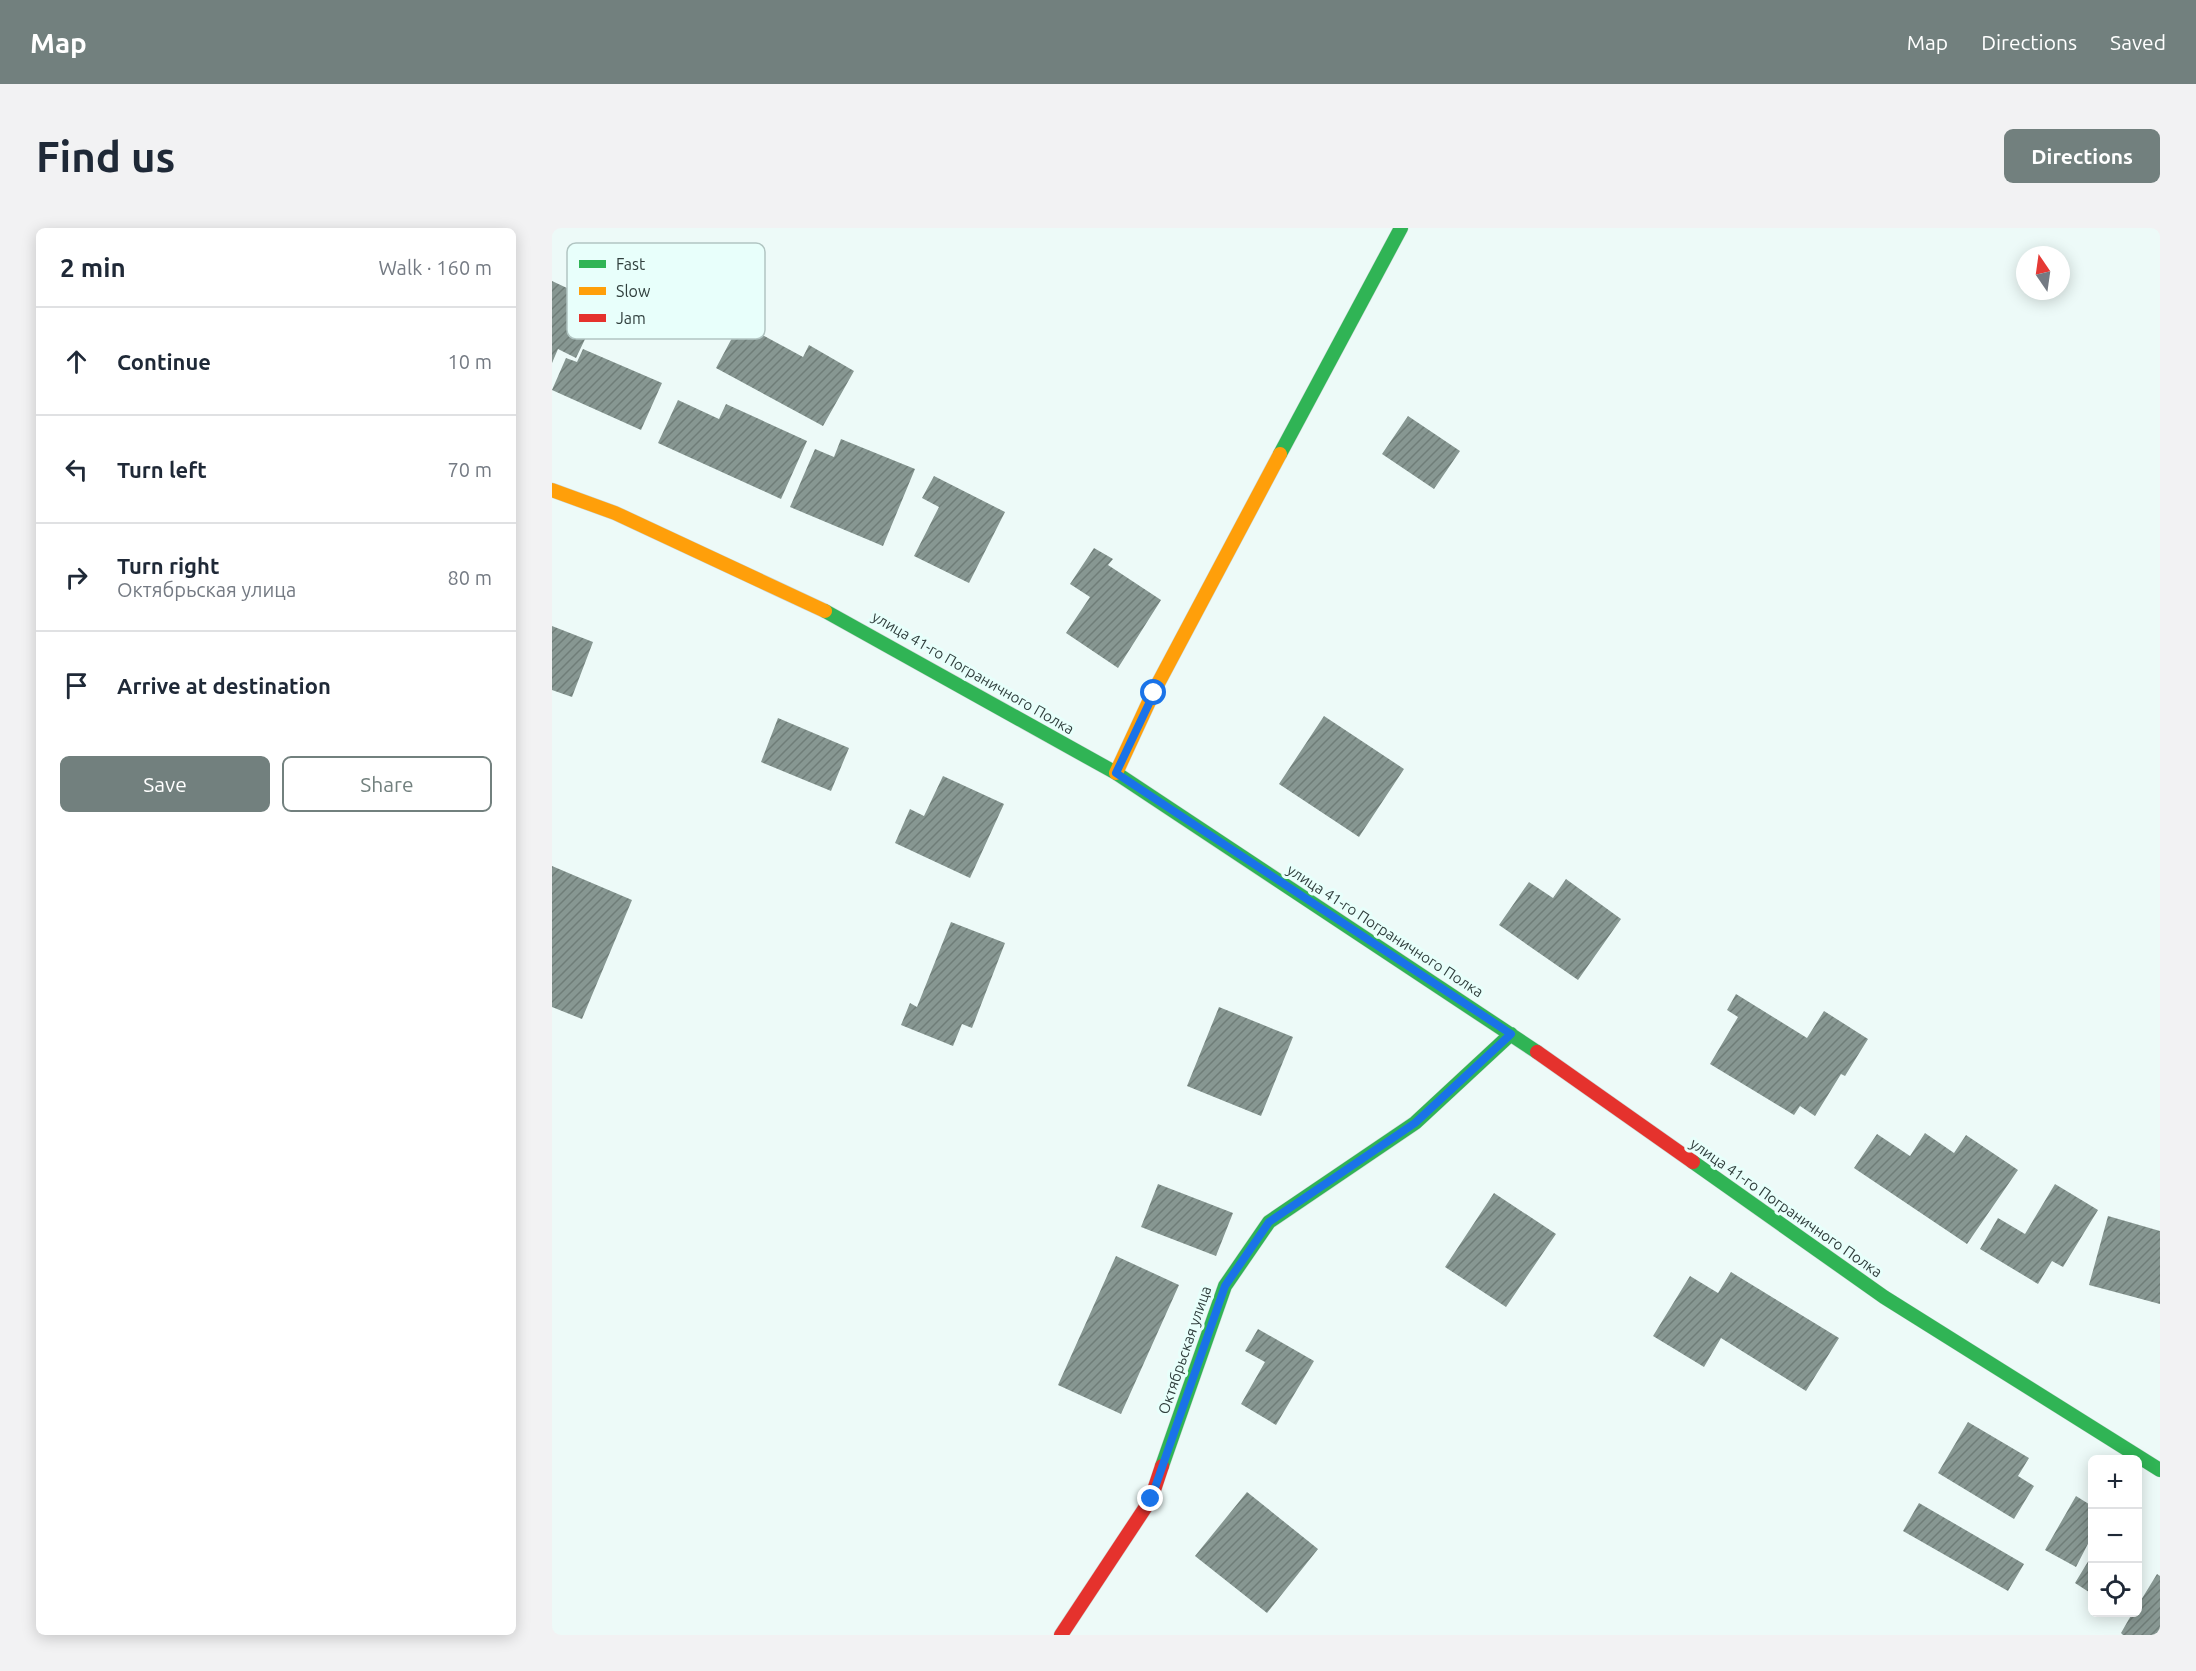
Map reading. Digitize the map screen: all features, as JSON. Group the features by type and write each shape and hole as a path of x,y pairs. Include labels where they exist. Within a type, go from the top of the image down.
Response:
{"street":[{"path":"1116,773 1159,683 1401,228"},
{"name":"улица 41-го Пограничного Полка","path":"552,490 615,513 849,622 1116,773 1511,1034 1884,1297 2160,1470"},
{"name":"Октябрьская улица","path":"1061,1635 1151,1499 1225,1286 1269,1222 1415,1123 1511,1034"}],"building":[{"path":"552,281 567,288 567,339 585,339 576,358 558,349 552,363"},
{"path":"765,336 803,357 809,345 854,371 823,426 716,368 731,339 765,339"},
{"path":"583,349 662,383 641,430 552,390 566,358 577,362"},
{"path":"678,400 719,419 726,404 807,441 781,499 658,443"},
{"path":"1408,416 1460,451 1434,489 1382,454"},
{"path":"841,439 915,469 883,546 790,507 815,449 834,457"},
{"path":"934,476 1005,512 969,583 914,556 939,507 922,498"},
{"path":"1094,548 1113,559 1108,565 1161,600 1118,668 1066,633 1090,597 1070,584"},
{"path":"552,626 593,642 572,697 552,690"},
{"path":"1324,716 1404,769 1359,837 1279,784"},
{"path":"778,718 849,748 831,791 761,762"},
{"path":"943,776 1004,804 970,878 895,843 910,809 924,816"},
{"path":"552,866 632,900 582,1019 552,1007"},
{"path":"1566,879 1621,919 1578,980 1499,925 1529,882 1553,898"},
{"path":"951,922 1005,943 972,1028 962,1024 953,1046 901,1025 910,1003 917,1007"},
{"path":"1736,994 1807,1038 1824,1011 1868,1039 1845,1076 1841,1074 1815,1116 1800,1106 1794,1115 1710,1064 1738,1017 1727,1010"},
{"path":"1219,1007 1293,1037 1261,1116 1187,1086"},
{"path":"1925,1133 1954,1153 1966,1135 2018,1170 1967,1244 1854,1168 1877,1134 1910,1156"},
{"path":"1158,1184 1233,1213 1216,1256 1141,1227"},
{"path":"2055,1184 2098,1210 2063,1267 2052,1261 2038,1284 1980,1249 1998,1218 2025,1234"},
{"path":"1494,1193 1556,1234 1506,1307 1445,1267"},
{"path":"2108,1216 2160,1231 2160,1304 2089,1285"},
{"path":"1116,1256 1179,1285 1121,1414 1058,1385"},
{"path":"1731,1272 1839,1338 1806,1391 1721,1338 1704,1367 1653,1336 1690,1276 1718,1293"},
{"path":"1258,1329 1314,1361 1276,1425 1241,1404 1265,1362 1245,1351"},
{"path":"1968,1422 2029,1458 2018,1476 2034,1486 2014,1519 1938,1473"},
{"path":"1247,1492 1318,1549 1267,1613 1195,1556"},
{"path":"2076,1496 2088,1504 2088,1544 2076,1567 2045,1550"},
{"path":"1919,1503 2024,1564 2008,1591 1903,1531"},
{"path":"2088,1562 2088,1591 2075,1583"},
{"path":"2157,1574 2160,1576 2160,1635 2123,1635 2121,1633 2130,1617 2142,1617 2142,1598"}],"traffic: fast":[{"path":"1280,454 1401,228"},
{"path":"825,611 1116,773 1537,1052"},
{"path":"1162,1466 1225,1286 1269,1222 1415,1123 1511,1034"},
{"path":"1693,1162 1884,1297 2160,1470"}],"traffic: slow":[{"path":"1116,773 1153,693 1280,454"},
{"path":"552,490 615,513 825,611"}],"traffic: jam":[{"path":"1537,1052 1693,1162"},
{"path":"1061,1635 1151,1499 1162,1466"}],"route":[{"path":"1151,1499 1225,1286 1269,1222 1415,1123 1511,1034 1116,773 1154,693"}]}
